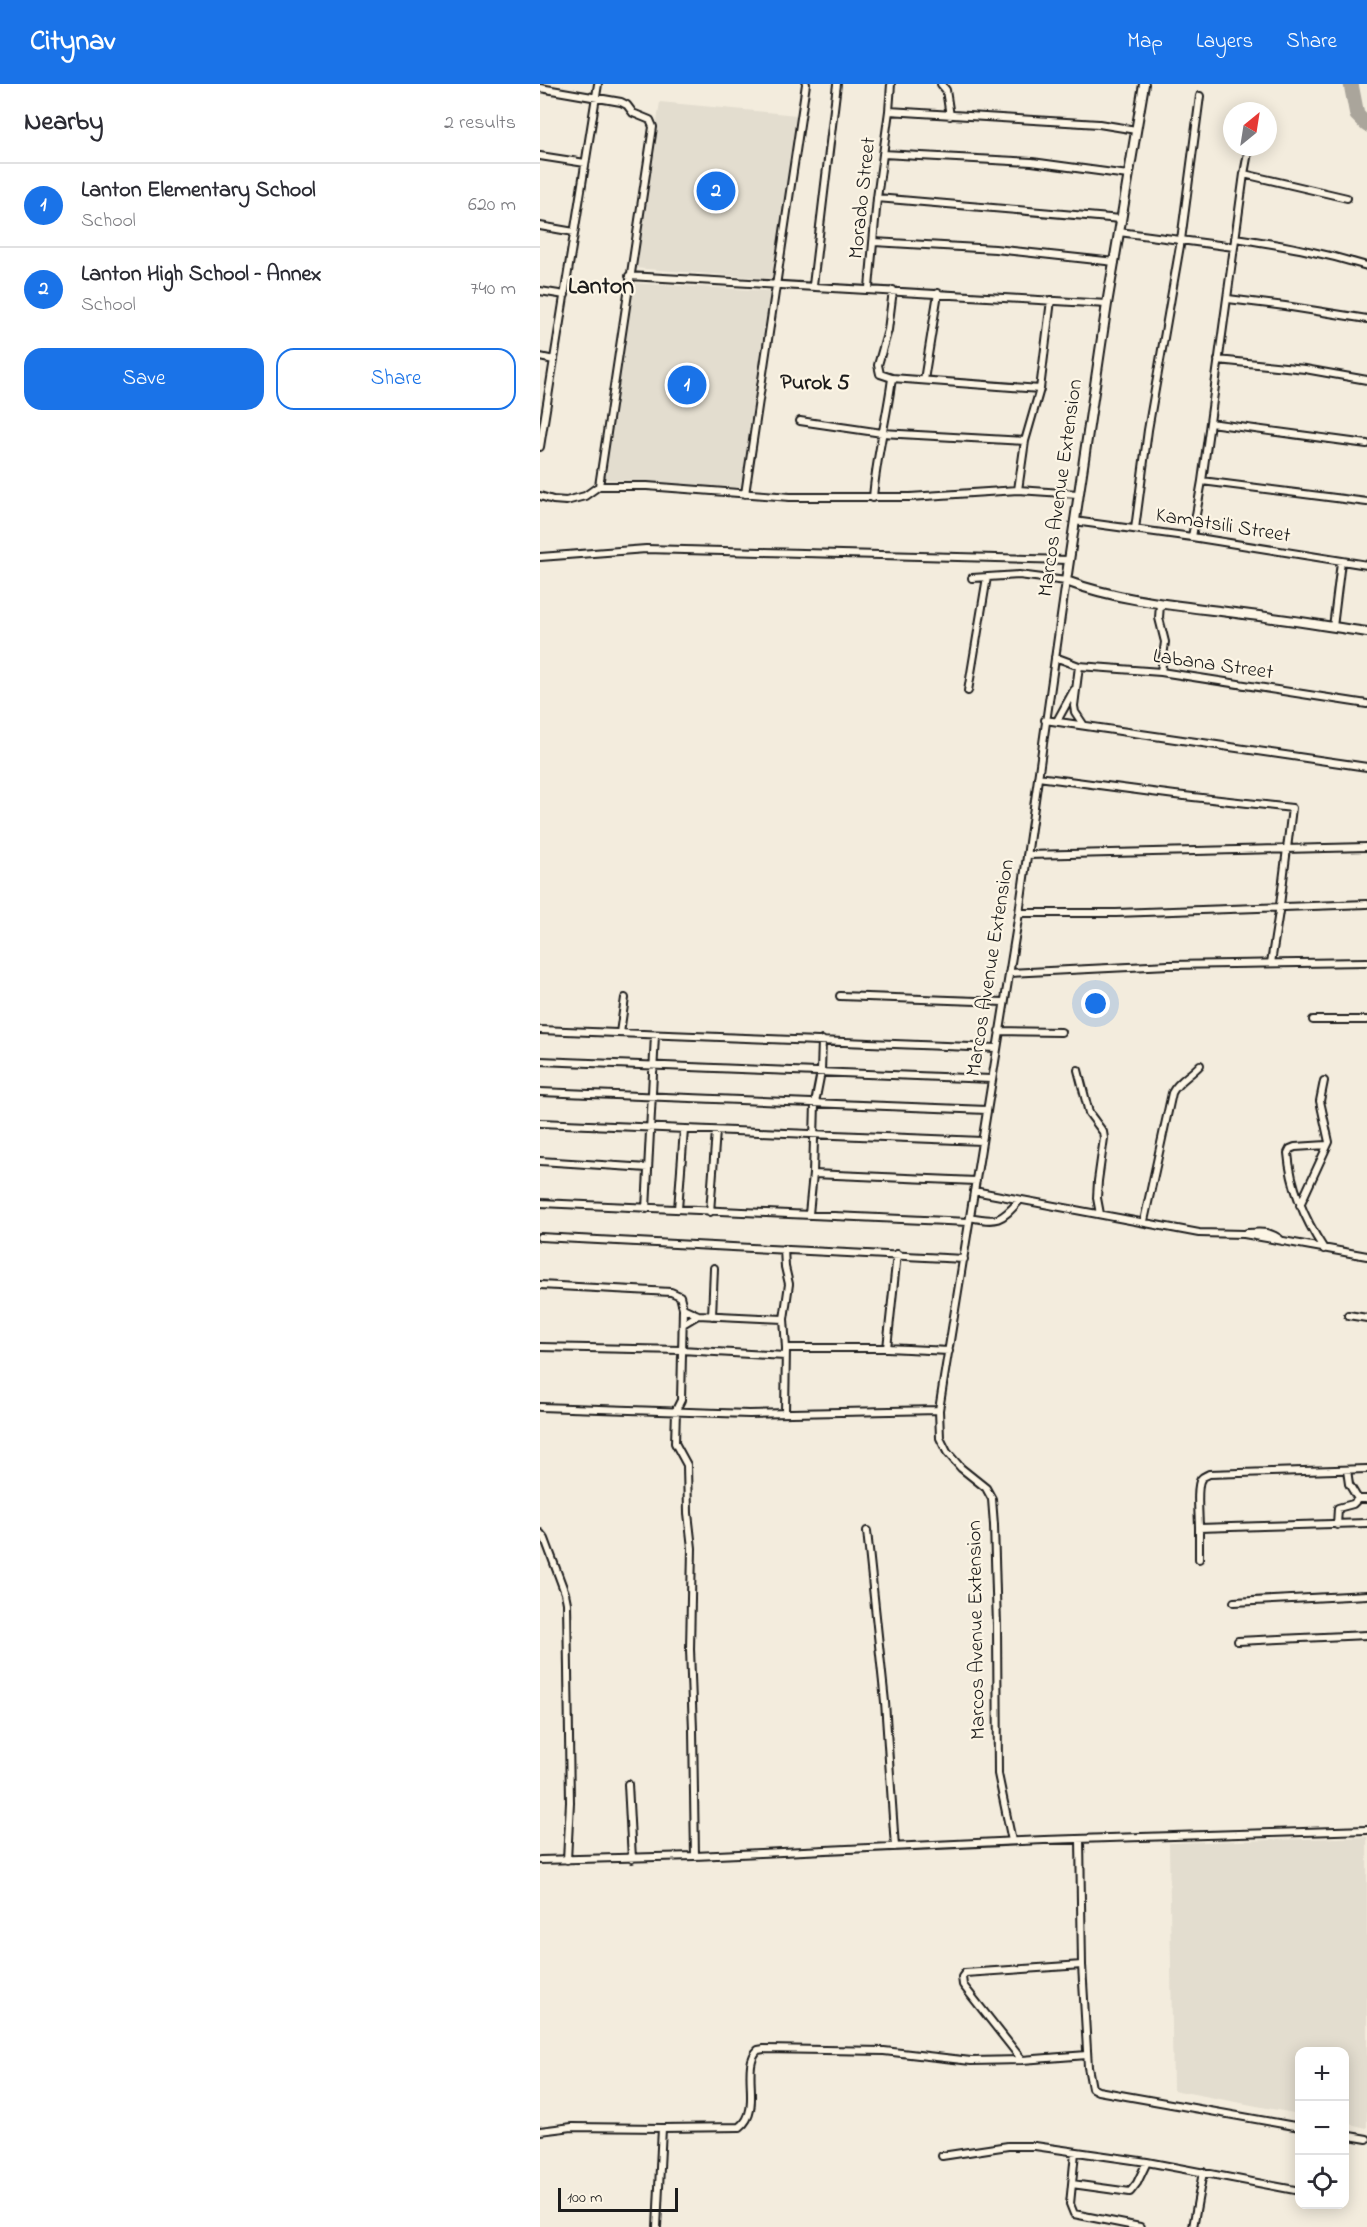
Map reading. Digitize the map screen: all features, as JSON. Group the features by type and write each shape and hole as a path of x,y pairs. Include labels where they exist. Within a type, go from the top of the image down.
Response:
{"street":[{"path":"540,447 598,84"},
{"path":"745,494 806,84"},
{"path":"813,285 837,84"},
{"name":"Morado Street","path":"869,288 891,84"},
{"path":"941,84 946,90 950,116"},
{"name":"Marcos Avenue Extension","path":"1012,1841 998,1774 997,1626 992,1499 986,1488 961,1468 947,1452 939,1431 939,1410 1019,913 1078,494 1120,219 1144,84"},
{"path":"540,88 624,103 633,113 650,120 653,127 599,486"},
{"path":"1135,529 1148,430 1194,156 1200,96"},
{"name":"Morado Street","path":"889,111 1099,124 1136,130"},
{"path":"883,154 1032,162 1128,175"},
{"path":"540,156 585,163"},
{"path":"1192,537 1202,481 1247,156"},
{"path":"1244,174 1347,198"},
{"path":"877,198 1120,219"},
{"path":"540,226 574,232"},
{"path":"1119,231 1233,247"},
{"path":"1235,238 1294,246 1341,257 1367,266"},
{"path":"874,242 995,249 1115,262"},
{"path":"629,276 869,288 1107,304"},
{"path":"893,290 888,330 878,364 880,374 892,378 1040,389"},
{"path":"540,291 565,295"},
{"path":"924,380 938,293"},
{"path":"1228,299 1367,319"},
{"path":"1018,490 1026,441 1040,389 1051,300"},
{"path":"540,357 554,360"},
{"path":"1218,360 1316,370 1367,380"},
{"path":"873,498 892,378"},
{"path":"800,421 882,433 1026,441"},
{"path":"1210,423 1367,444"},
{"path":"1202,481 1367,502"},
{"path":"540,496 566,501 585,496 599,486 647,486 790,497 873,498 1018,490 1078,494"},
{"name":"Kamatsili Street","path":"1074,521 1367,565"},
{"path":"540,557 646,549 1069,560"},
{"path":"1333,627 1341,562"},
{"path":"972,578 1025,575 1066,581 1092,589 1160,603 1367,632"},
{"path":"968,691 987,577"},
{"path":"1160,603 1159,618 1165,642 1161,672"},
{"name":"Labana Street","path":"1055,657 1079,666 1161,672 1367,704"},
{"path":"1079,666 1075,688 1075,712 1084,725"},
{"path":"1057,721 1075,688"},
{"path":"1046,720 1367,766"},
{"path":"1038,777 1292,808 1271,963"},
{"path":"1027,855 1367,847"},
{"path":"1019,913 1116,913 1367,903"},
{"path":"1009,973 1169,965 1367,962"},
{"path":"840,996 1004,1002"},
{"path":"620,1033 625,998"},
{"path":"1313,1020 1367,1020"},
{"path":"540,1030 996,1048"},
{"path":"999,1031 1060,1032"},
{"path":"646,1209 655,1035"},
{"path":"809,1214 813,1174 815,1103 822,1040"},
{"path":"540,1061 991,1079"},
{"path":"1144,1221 1172,1093 1179,1082 1191,1075 1200,1065"},
{"path":"1078,1070 1089,1113 1104,1138 1097,1198 1100,1214"},
{"path":"1300,1205 1328,1145 1329,1137 1320,1101 1324,1081"},
{"path":"540,1092 987,1110"},
{"path":"540,1123 982,1141"},
{"path":"678,1209 684,1130"},
{"path":"710,1212 716,1131"},
{"path":"1324,1249 1305,1219 1290,1170 1288,1153 1295,1147 1328,1145"},
{"path":"540,1161 648,1168"},
{"path":"813,1174 976,1181"},
{"path":"974,1191 1199,1233 1244,1234 1367,1256"},
{"path":"540,1203 710,1212 995,1221 1003,1217 1019,1201"},
{"path":"540,1237 964,1259"},
{"path":"784,1249 789,1284 784,1319 785,1412"},
{"path":"887,1348 897,1254"},
{"path":"712,1316 714,1268"},
{"path":"540,1285 671,1292 680,1296 683,1308 681,1400 676,1410 675,1443 687,1465 688,1513 692,1548 690,1649 695,1857"},
{"path":"683,1308 698,1315 784,1319"},
{"path":"683,1324 698,1315"},
{"path":"1348,1315 1367,1318"},
{"path":"540,1347 681,1350 785,1356"},
{"path":"786,1348 887,1348 949,1351"},
{"path":"681,1400 688,1411"},
{"path":"540,1407 749,1414 939,1410"},
{"path":"1199,1559 1199,1484 1203,1476 1367,1469"},
{"path":"1347,1470 1349,1484 1358,1499"},
{"path":"1337,1525 1338,1508 1353,1504 1358,1499 1367,1499"},
{"path":"1199,1528 1367,1523"},
{"path":"867,1531 885,1702 895,1847"},
{"path":"540,1533 545,1539 567,1604 570,1802 567,1860"},
{"path":"1234,1602 1367,1595"},
{"path":"1238,1641 1367,1635"},
{"path":"628,1784 632,1859"},
{"path":"540,1860 695,1857 1012,1841 1367,1830"},
{"path":"1080,1839 1082,1965 1090,2084 1098,2091 1295,2126"},
{"path":"1022,2060 963,1985 962,1977 965,1973 1082,1965"},
{"path":"540,2131 572,2127 733,2128 744,2124 751,2106 753,2057 758,2050 764,2049 884,2051 971,2061 1087,2055"},
{"path":"657,2227 662,2128"},
{"path":"1349,2136 1367,2139"},
{"path":"942,2156 1024,2145 1147,2162 1295,2190"},
{"path":"1075,2152 1070,2204 1074,2214 1140,2227"},
{"path":"1072,2184 1130,2192 1134,2189 1147,2162"},
{"path":"1193,2227 1203,2172"}],"shaded area":[{"path":"660,102 797,115 774,279 634,268"},
{"path":"632,283 772,291 743,488 602,479"},
{"path":"1367,1837 1367,2128 1349,2124 1349,2047 1295,2047 1295,2113 1173,2090 1169,1843"}],"waterway":[{"path":"1351,84 1357,115 1367,125"}],"place":[{"name":"Lanton High School – Annex","path":"716,191"},
{"name":"Lanton Elementary School","path":"687,385"}],"district":[{"name":"Lanton","path":"601,287"},
{"name":"Purok 5","path":"815,384"}]}
